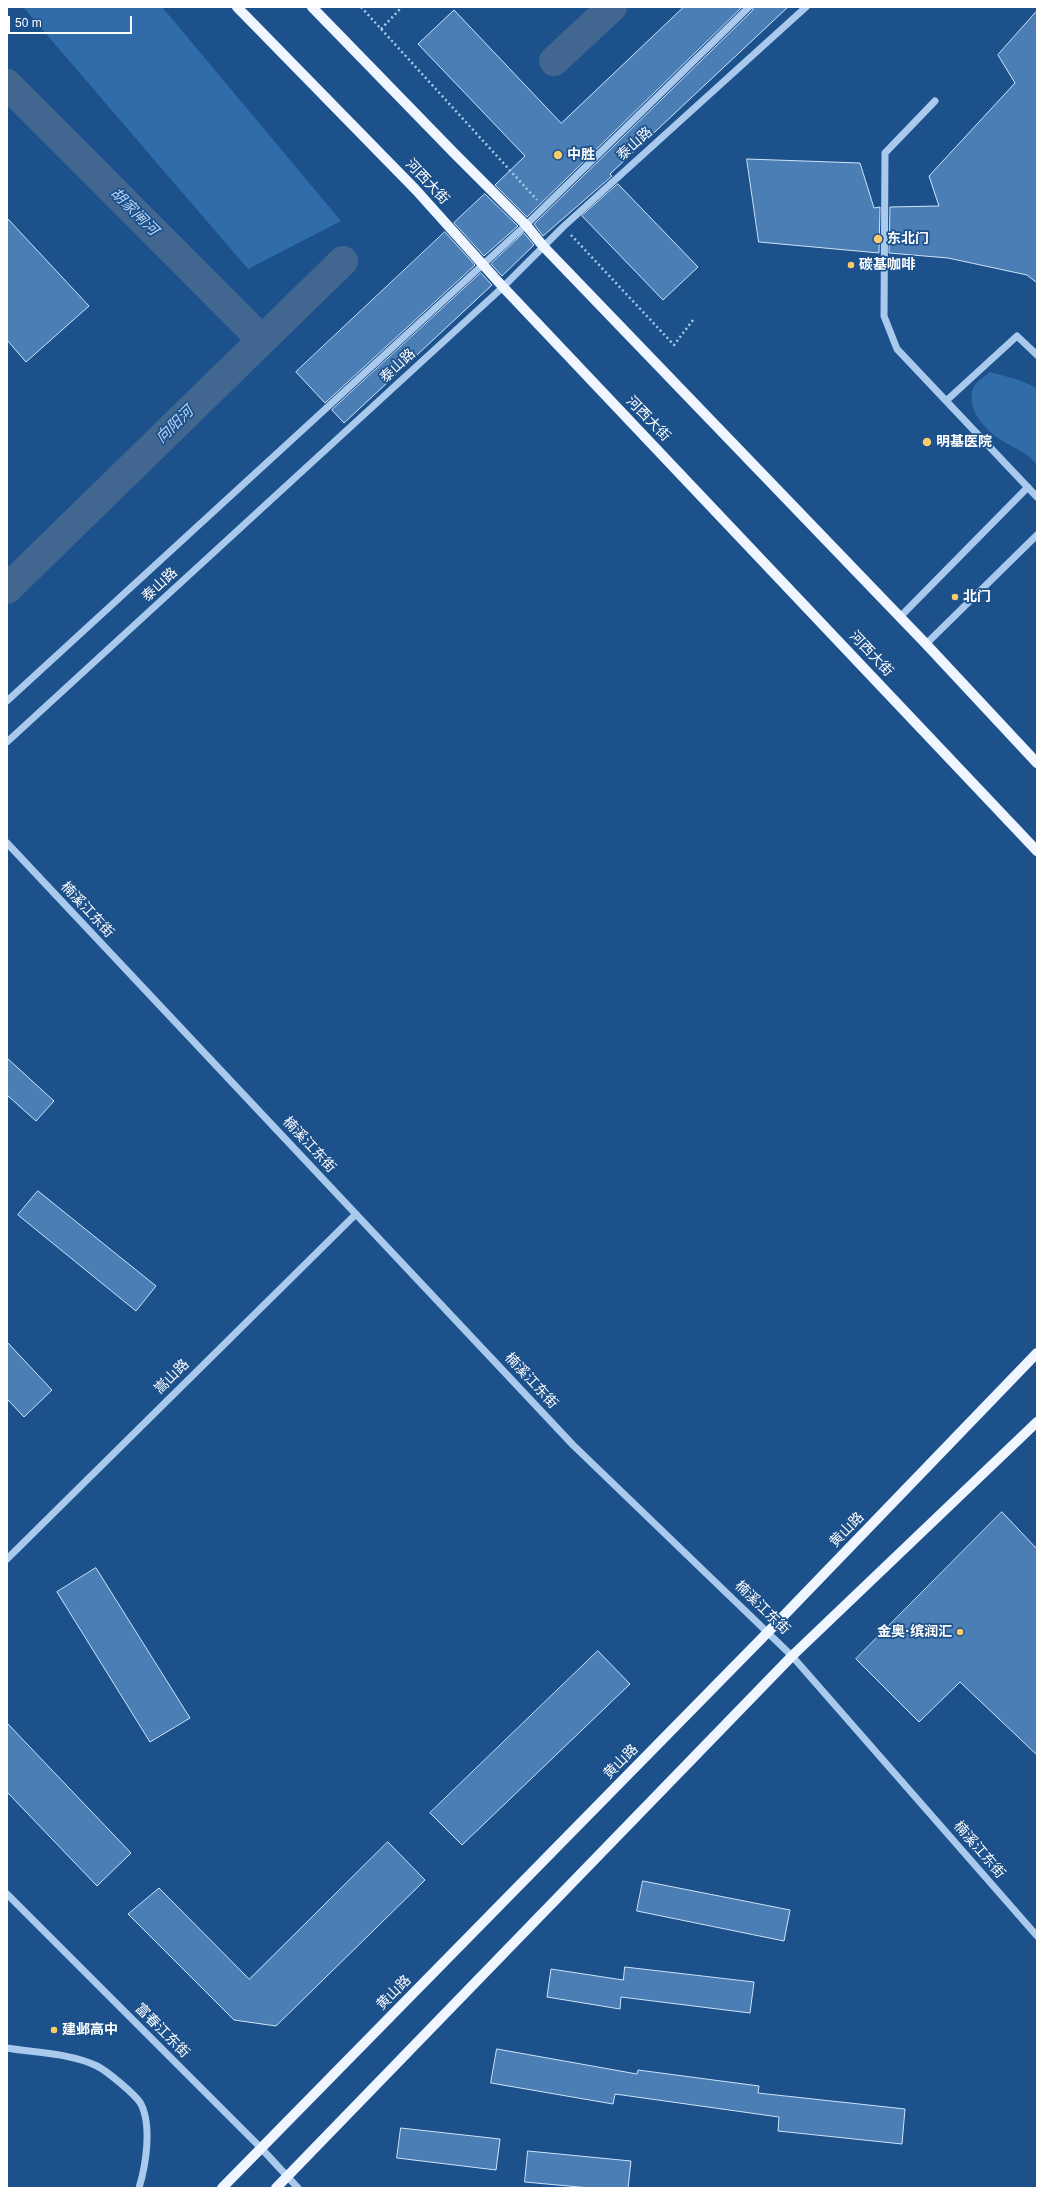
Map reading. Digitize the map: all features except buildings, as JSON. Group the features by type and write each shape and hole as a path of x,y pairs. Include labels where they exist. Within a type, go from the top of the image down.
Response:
{"main road":[{"name":"河西大街","path":"237,7 416,190 503,287 1037,851"},
{"path":"312,7 526,225 544,246 926,644 1037,763"},
{"name":"黄山路","path":"222,2188 768,1632 1037,1353"},
{"path":"276,2188 792,1656 1037,1422"}],"street":[{"name":"泰山路","path":"7,701 526,225 749,7"},
{"name":"泰山路","path":"7,742 503,287 563,227 806,7"},
{"path":"935,101 885,153 884,316 897,349 1037,497"},
{"path":"946,401 1017,336 1037,355"},
{"path":"900,617 1028,488"},
{"path":"926,644 1037,535"},
{"name":"楠溪江东街","path":"7,844 573,1445 792,1656 1037,1936"},
{"name":"嵩山路","path":"7,1559 356,1214"},
{"name":"富春江东街","path":"7,1894 261,2148 298,2188"},
{"path":"7,2048 71,2058 96,2066 114,2078 141,2103 148,2132 139,2188"}],"path":[{"path":"361,7 544,207"},
{"path":"381,29 402,7"},
{"path":"563,227 674,345 693,320"}],"shaded area":[{"path":"23,7 162,7 341,221 248,269"},
{"path":"990,372 1019,380 1037,388 1037,465 1030,457 995,436 983,424 974,410 972,395 974,387"}],"waterway":[{"path":"554,61 612,7"},
{"name":"胡家闸河","path":"7,84 262,340"},
{"name":"向阳河","path":"7,589 343,261"}],"place":[{"name":"中胜","path":"558,155"},
{"name":"东北门","path":"878,239"},
{"name":"碳基咖啡","path":"851,265"},
{"name":"明基医院","path":"927,442"},
{"name":"北门","path":"955,597"},
{"name":"金奥·缤润汇","path":"960,1632"},
{"name":"建邺高中","path":"54,2030"}]}
